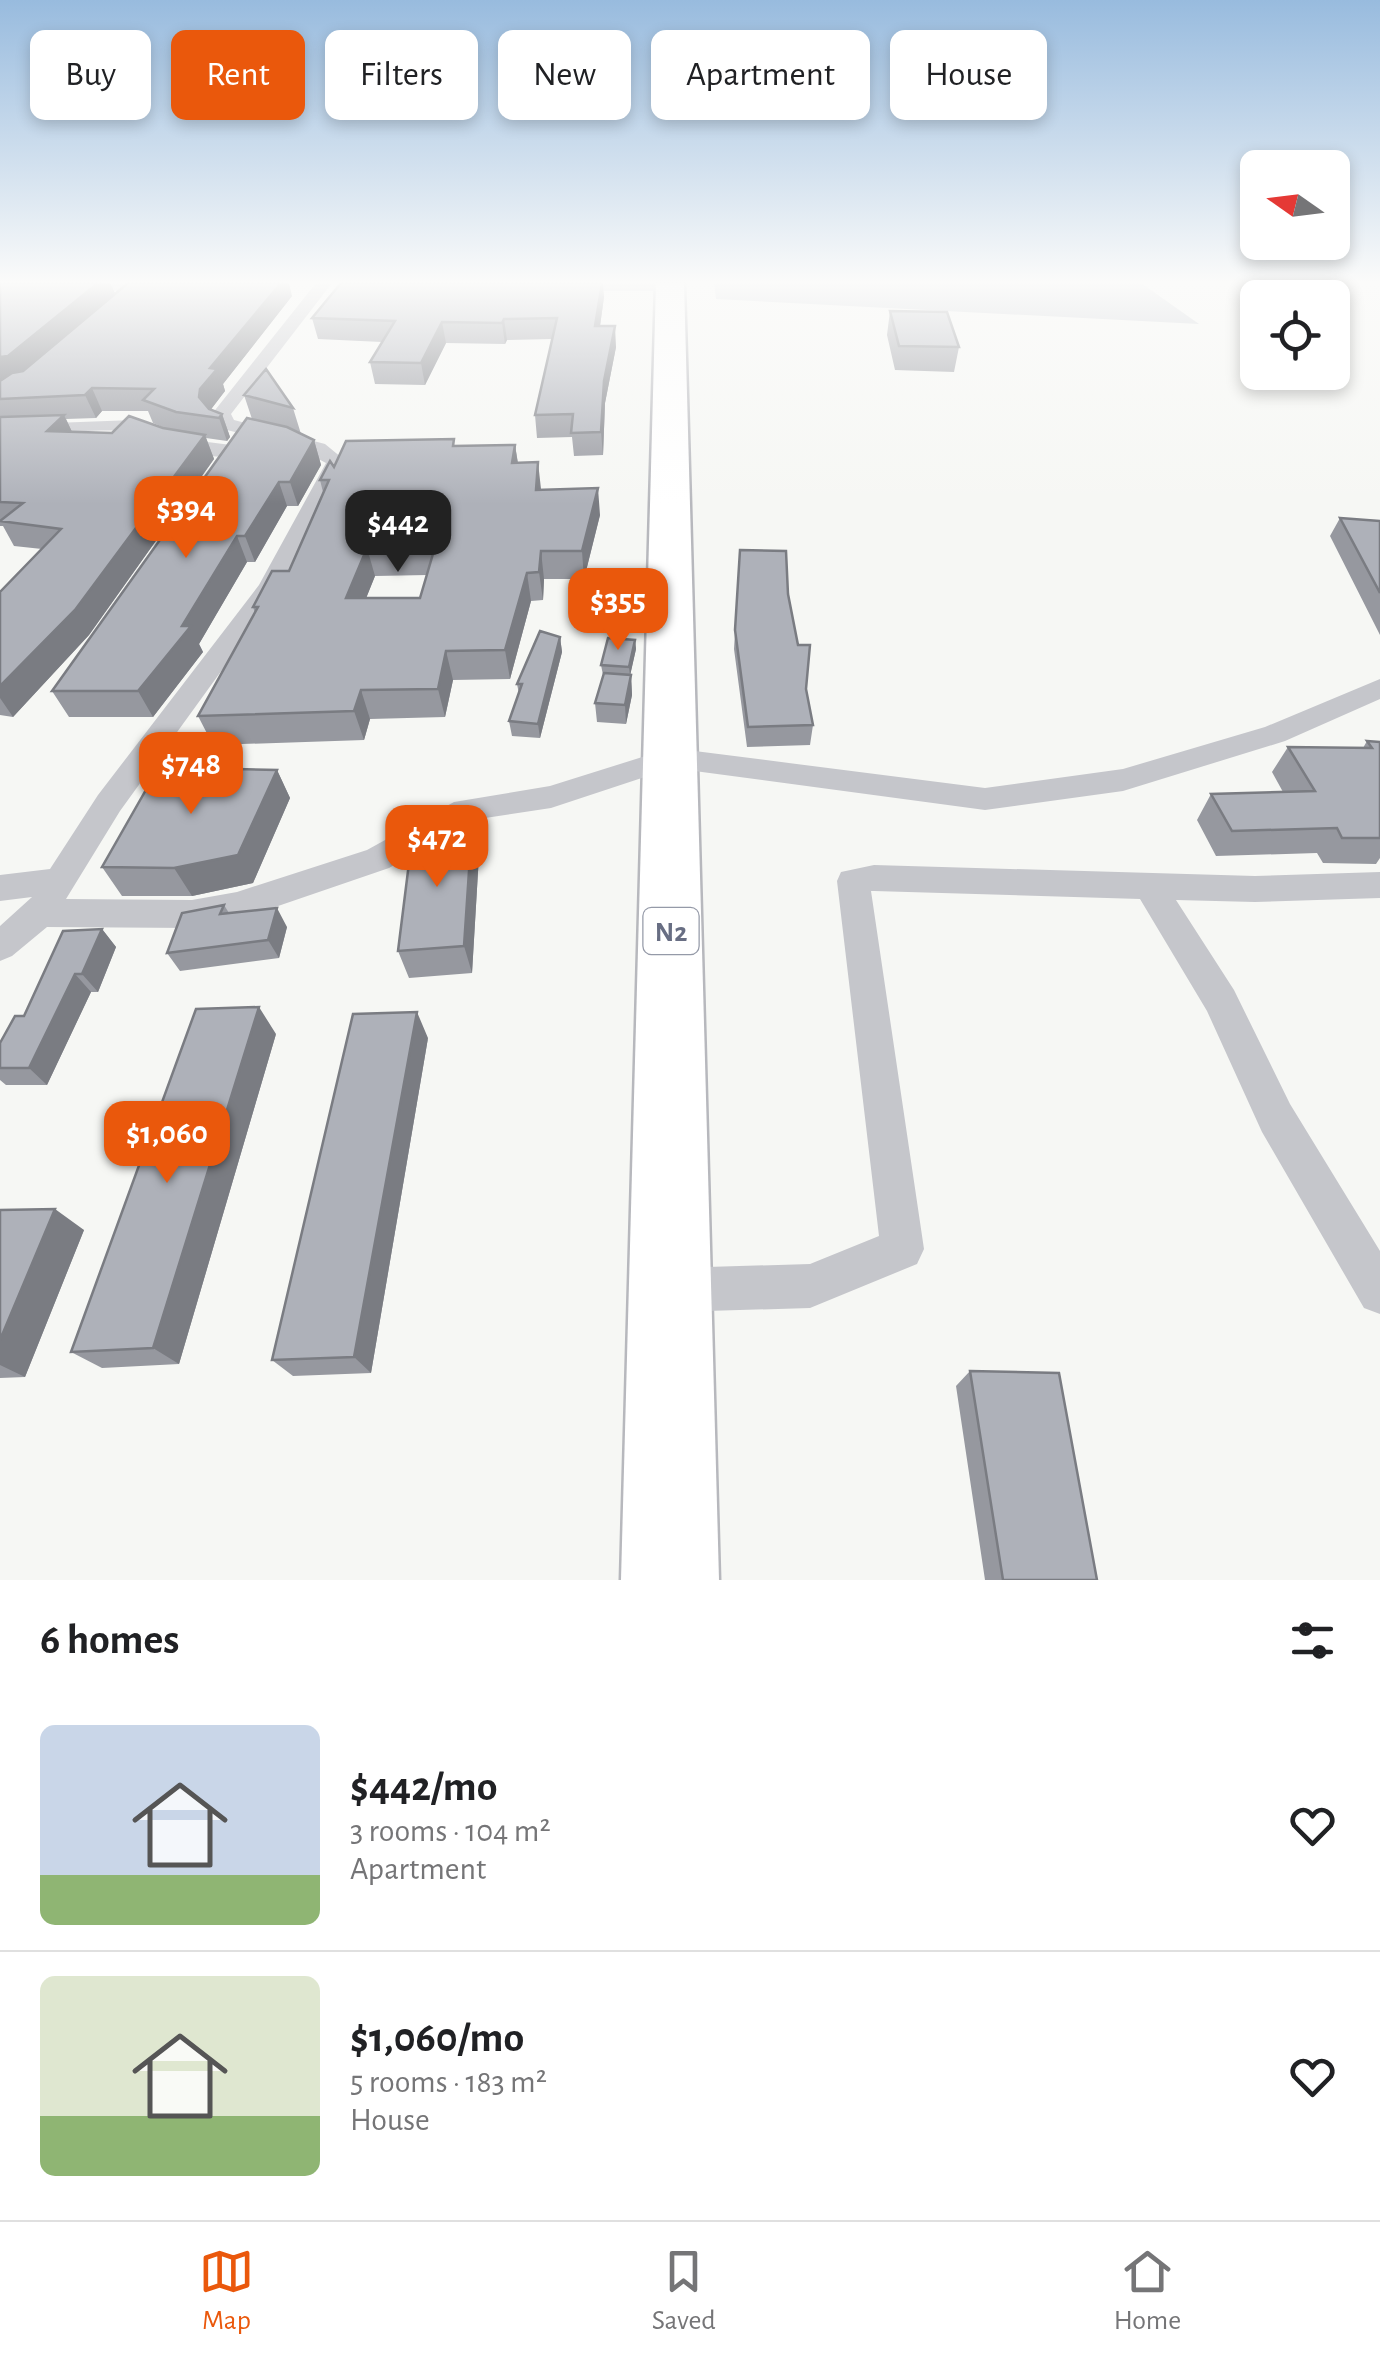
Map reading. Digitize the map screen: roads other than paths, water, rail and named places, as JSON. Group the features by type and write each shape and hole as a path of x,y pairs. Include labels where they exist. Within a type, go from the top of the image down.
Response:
{"highway":[{"name":"N2","path":"670,357 670,1580"}],"street":[{"path":"0,946 40,913 109,803 270,587 337,462 334,456 309,444 226,424 222,414 266,357"},
{"path":"0,432 134,426 225,459 248,432"},
{"path":"40,913 192,914 237,906 378,859 465,810 551,797 671,758 985,799 1123,780 1274,734 1380,688"},
{"path":"671,1290 810,1286 902,1249 853,881 1255,888 1380,885"},
{"path":"0,888 59,882"},
{"path":"1148,884 1221,1000 1276,1118 1380,1292"}]}
